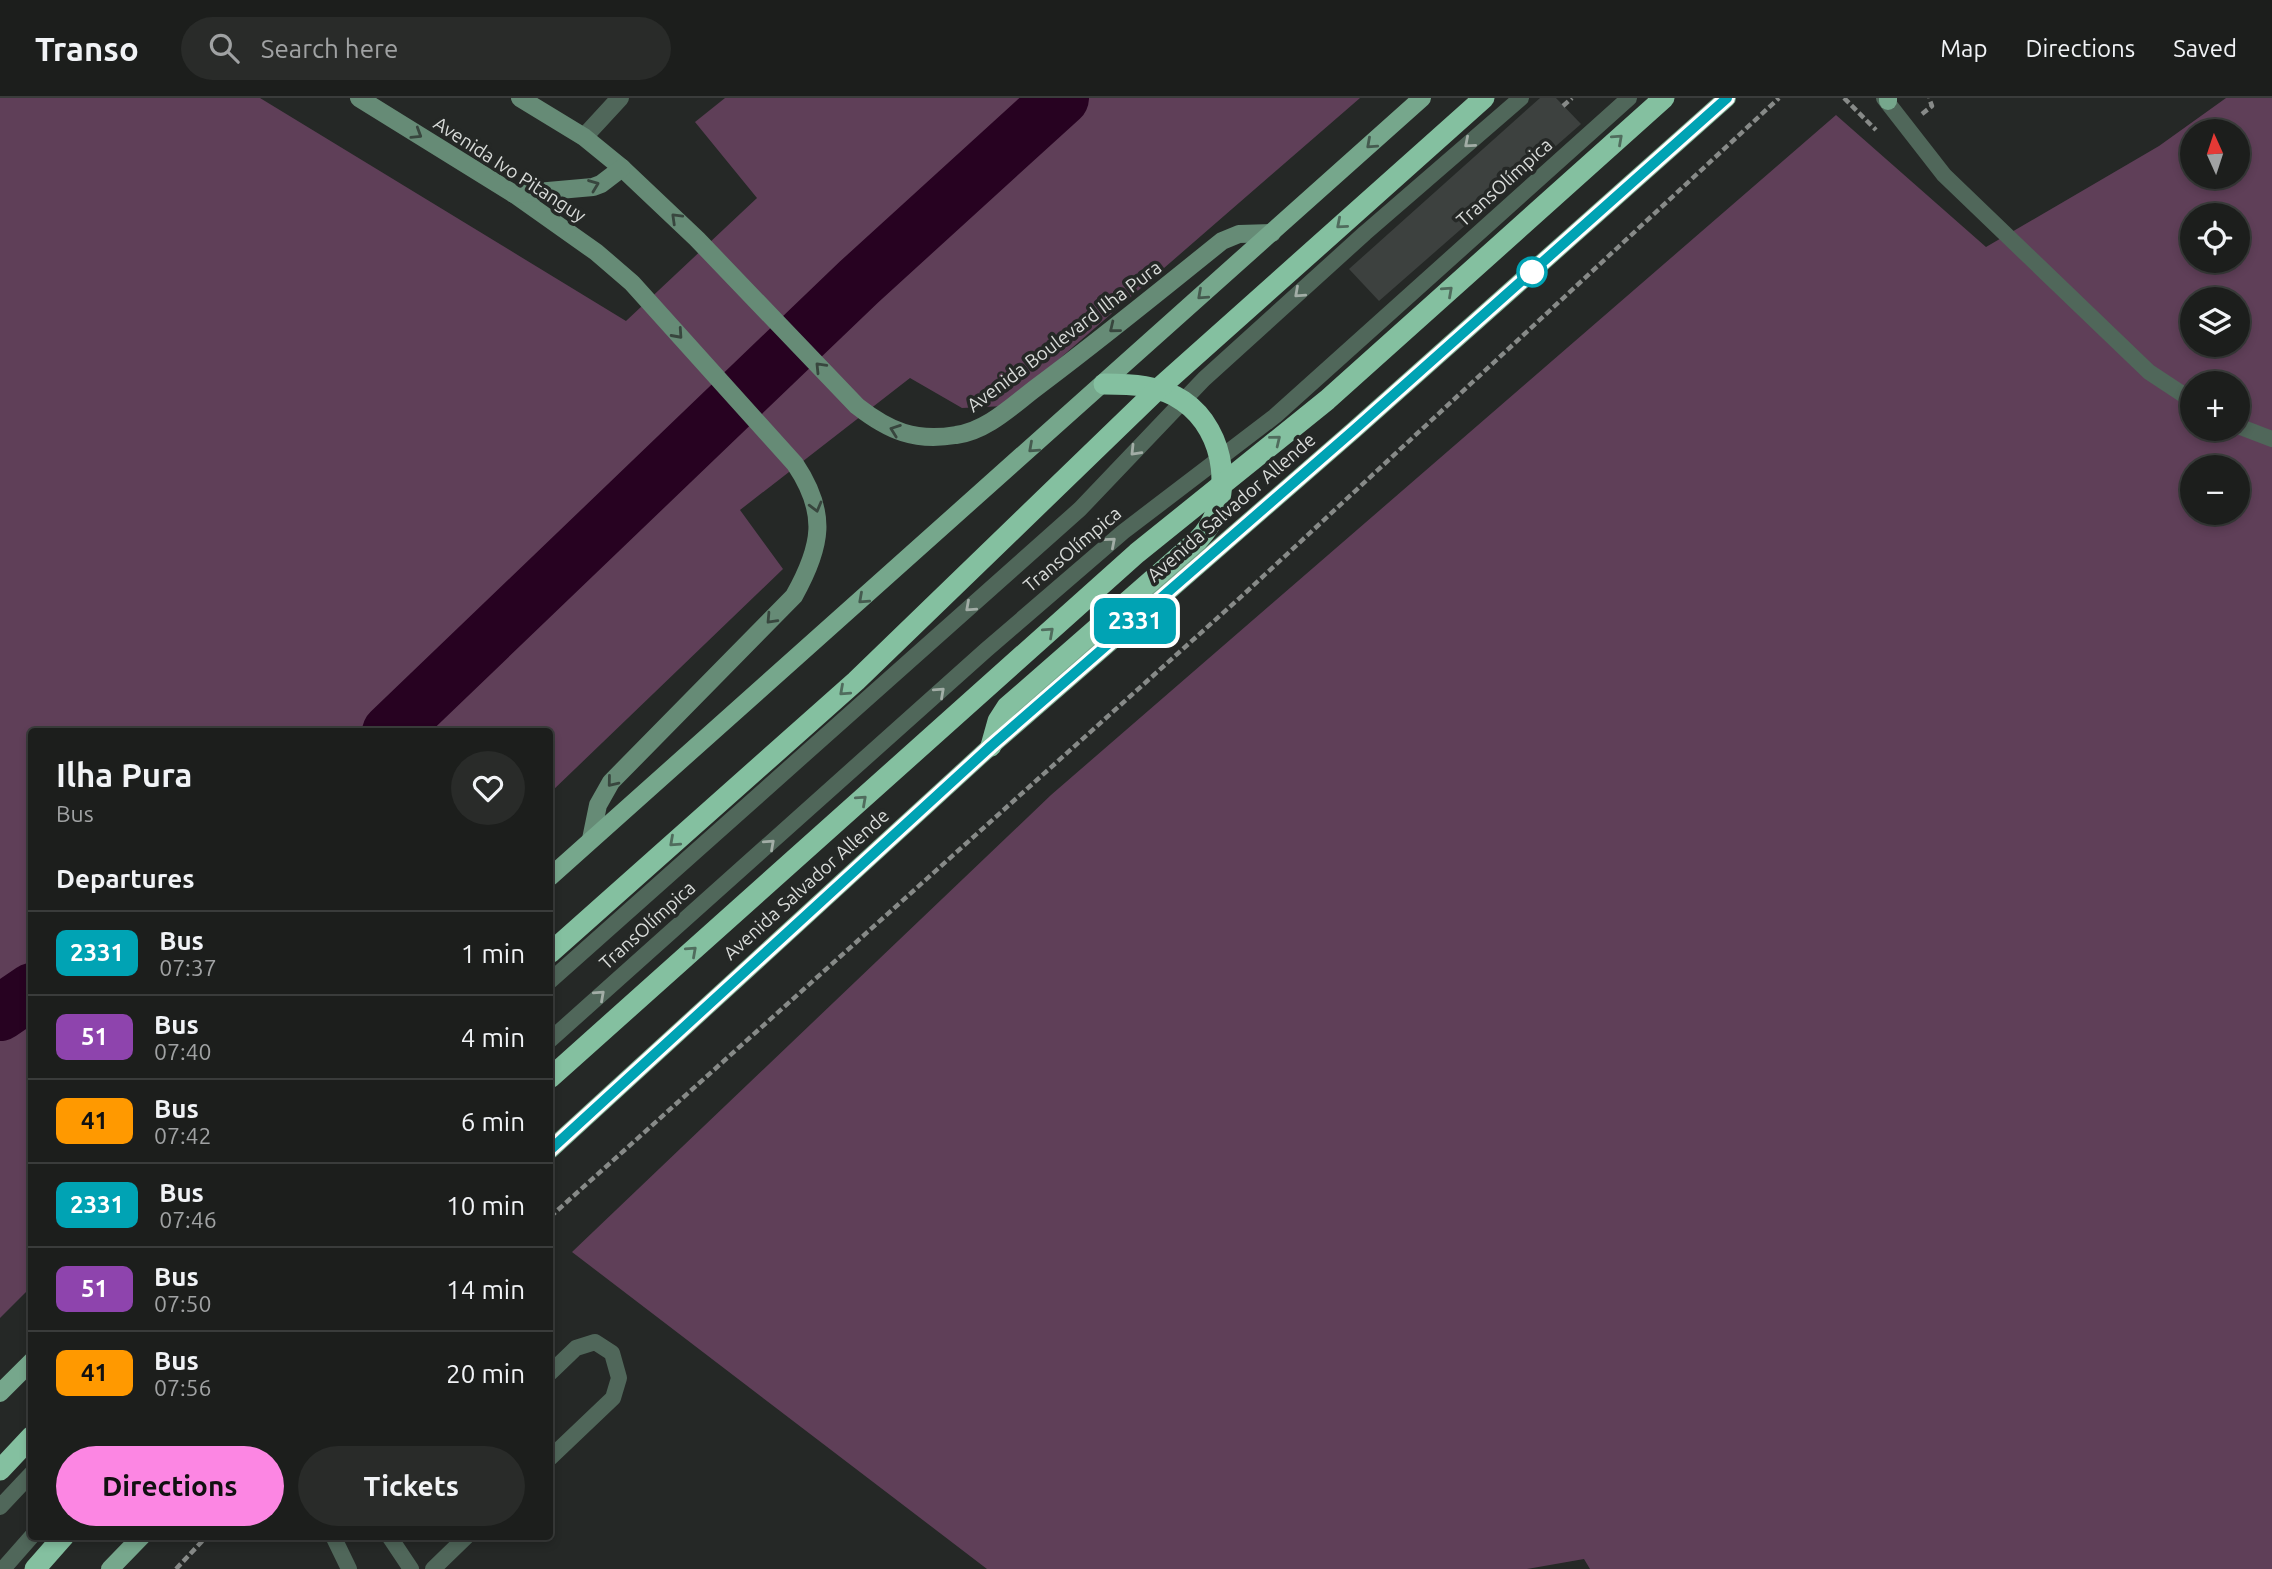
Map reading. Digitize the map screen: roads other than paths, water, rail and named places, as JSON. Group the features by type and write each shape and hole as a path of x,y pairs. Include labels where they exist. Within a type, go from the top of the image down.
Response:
{"highway":[{"path":"553,950 856,681 1158,389 1484,98"},
{"name":"Avenida Salvador Allende","path":"553,1075 1127,562 1327,400 1664,98"},
{"path":"991,746 998,721 1007,707 1209,529 1220,502 1223,483 1219,458 1209,429 1183,401 1158,389 1132,384 1104,384"},
{"path":"0,1470 28,1440"},
{"path":"35,1569 60,1540"}],"main road":[{"path":"553,874 1422,98"},
{"name":"Avenida Salvador Allende","path":"553,1147 991,746 1354,430 1727,98"},
{"path":"0,1394 28,1365"},
{"path":"110,1569 138,1540"}],"street":[{"name":"Avenida Ivo Pitanguy","path":"359,98 514,194 596,252 632,283 803,475 814,496 819,519 818,541 810,567 799,586 748,644 611,782 598,805 591,839"},
{"path":"514,194 593,187 622,168 584,137 520,98"},
{"path":"584,137 620,98"},
{"name":"Avenida Boulevard Ilha Pura","path":"622,168 697,239 869,415 887,428 925,437 956,435 980,429 1087,350 1222,241 1230,236 1272,233"}],"lane":[{"name":"TransOlímpica","path":"553,978 1080,509 1183,401 1365,233 1521,98"},
{"name":"TransOlímpica","path":"553,1037 986,650 1123,532 1275,416 1629,98"},
{"path":"1887,99 1944,175 2149,372 2180,392"},
{"path":"2250,431 2272,439"},
{"path":"553,1370 576,1348 595,1342 612,1353 619,1378 613,1398 553,1455"},
{"path":"0,1507 28,1477"},
{"path":"3,1569 28,1540"},
{"path":"335,1540 349,1569"},
{"path":"392,1540 411,1569"},
{"path":"433,1569 463,1540"}],"waterway":[{"path":"394,728 859,282 1061,98"},
{"path":"0,1013 28,994"}]}
